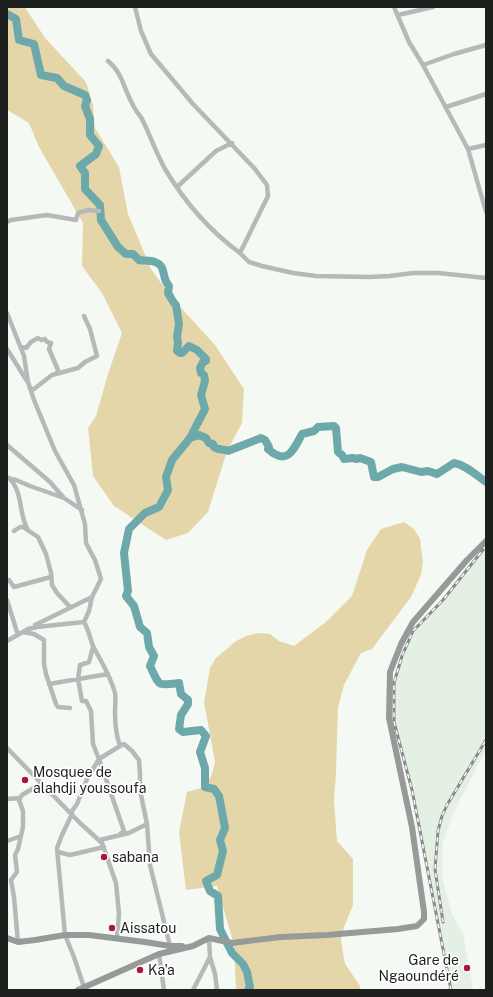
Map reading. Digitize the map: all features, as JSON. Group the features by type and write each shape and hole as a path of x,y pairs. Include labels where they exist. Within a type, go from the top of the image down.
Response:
{"street":[{"path":"135,7 141,31 151,54 193,104 232,143 267,185 268,196 240,253"},
{"path":"394,7 410,42 468,150 486,212"},
{"path":"398,15 433,7"},
{"path":"423,65 486,45"},
{"path":"108,61 113,65 121,77 132,105 142,120 157,153 176,187 221,240 240,253 249,262 293,273 316,276 369,277 413,273 438,273 486,278"},
{"path":"446,107 486,94"},
{"path":"176,187 216,151 232,143"},
{"path":"468,150 486,145"},
{"path":"7,222 11,220 46,215 76,220 78,213 88,210 99,211"},
{"path":"7,313 24,356 30,389 55,451 74,485 85,524 86,543 95,560 101,579 92,596 89,612 84,622"},
{"path":"30,389 34,389 46,379 57,373 78,368 85,362 97,356 90,329 84,316"},
{"path":"21,348 26,348 31,342 38,338 41,340 45,339 47,342 51,343 48,348 58,370 57,373"},
{"path":"7,349 28,382"},
{"path":"7,445 50,482 64,498"},
{"path":"8,478 64,498 82,510"},
{"path":"8,478 13,482 19,493 25,524 28,530"},
{"path":"14,531 20,527 28,530 40,539 46,554 54,588 70,607"},
{"path":"78,990 85,989 159,954 193,946 209,938 232,943 281,937 327,935 417,926 424,919 412,828 389,718 390,672 401,644 414,622 467,560 486,541"},
{"path":"7,581 9,580 14,587 51,577"},
{"path":"7,641 92,596"},
{"path":"7,600 18,635"},
{"path":"28,629 84,622"},
{"path":"84,622 90,634 93,647 108,674 115,694 117,738 120,746"},
{"path":"23,632 34,634 44,640 44,664 49,684 58,707 70,708"},
{"path":"93,647 89,662 80,665 78,679 82,702 86,701 91,711 93,744 100,760 124,831 120,834"},
{"path":"49,684 108,674"},
{"path":"85,989 65,935 57,848 87,779 100,760 124,744 139,760 140,790 147,824 150,865 170,946"},
{"path":"7,748 16,759 100,840 104,847 116,883 120,914 117,938"},
{"path":"18,942 11,880 16,872 15,855 22,836 24,820 23,811 19,800 28,790 42,783"},
{"path":"7,799 20,798"},
{"path":"100,840 129,833 147,824"},
{"path":"7,841 22,836"},
{"path":"58,852 70,855 104,847"},
{"path":"7,938 18,942 65,935 89,935 170,946 193,946"},
{"path":"209,938 210,957 215,974 217,990"},
{"path":"159,954 164,990"},
{"path":"193,990 210,957"}],"shaded area":[{"path":"7,7 25,7 45,38 86,82 93,105 95,128 119,167 128,214 151,269 172,298 215,345 244,389 242,423 227,451 208,512 188,533 166,540 114,506 93,476 88,428 96,416 122,333 102,293 82,266 83,223 39,147 29,123 7,110"},
{"path":"404,522 414,529 420,539 423,563 421,575 411,597 372,649 361,653 344,685 338,708 334,801 337,841 353,859 353,905 344,927 341,940 345,964 359,984 361,990 236,990 234,945 217,886 186,890 179,832 187,792 205,787 212,774 215,762 204,702 210,668 216,658 236,641 246,636 258,633 270,634 279,641 294,646 326,622 352,596 367,550 381,529"},
{"path":"486,546 486,749 453,814 443,842 442,877 452,914 463,933 473,989 475,990 451,990 412,790 394,722 394,683 402,656 413,631 443,600"}],"waterway":[{"path":"7,14 16,19 19,40 34,44 41,75 57,78 64,86 85,95 87,100 85,106 90,119 90,135 99,146 96,154 80,166 85,173 85,189 100,205 101,220 118,247 126,254 133,254 139,260 153,261 159,264 163,269 165,279 169,286 168,293 176,305 179,324 177,351 182,353 189,346 197,350 206,359 200,368 201,373 204,375 205,381 201,395 205,409 190,438 172,460 166,477 168,490 159,507 145,513 129,529 124,553 128,591 126,596 134,606 140,627 147,633 149,647 154,656 150,666 158,681 162,684 179,683 181,694 188,700 188,704 181,715 179,729 183,732 201,730 206,736 200,752 205,768 205,787 214,789 219,796 225,828 220,840 223,851 217,875 206,881 210,891 218,896 220,929 232,953 243,964 247,972 250,987 248,990"},
{"path":"190,438 199,435 206,438 209,443 213,444 214,447 228,451 261,438 265,440 269,447 268,449 275,454 285,456 289,454 296,446 302,434 314,431 318,427 334,426 336,428 338,452 344,459 360,458 371,462 374,477 378,477 393,469 402,467 437,474 454,463 467,468 486,482"}],"railway":[{"path":"451,990 412,790 394,722 394,683 402,656 413,631 443,600 486,546"},
{"path":"443,922 435,869 438,831 447,805 486,740"}],"place":[{"name":"Mosquee de alahdji youssoufa","path":"25,780"},
{"name":"sabana","path":"104,857"},
{"name":"Aissatou","path":"112,928"},
{"name":"Gare de Ngaoundéré","path":"467,968"},
{"name":"Ka'a","path":"140,970"}]}
